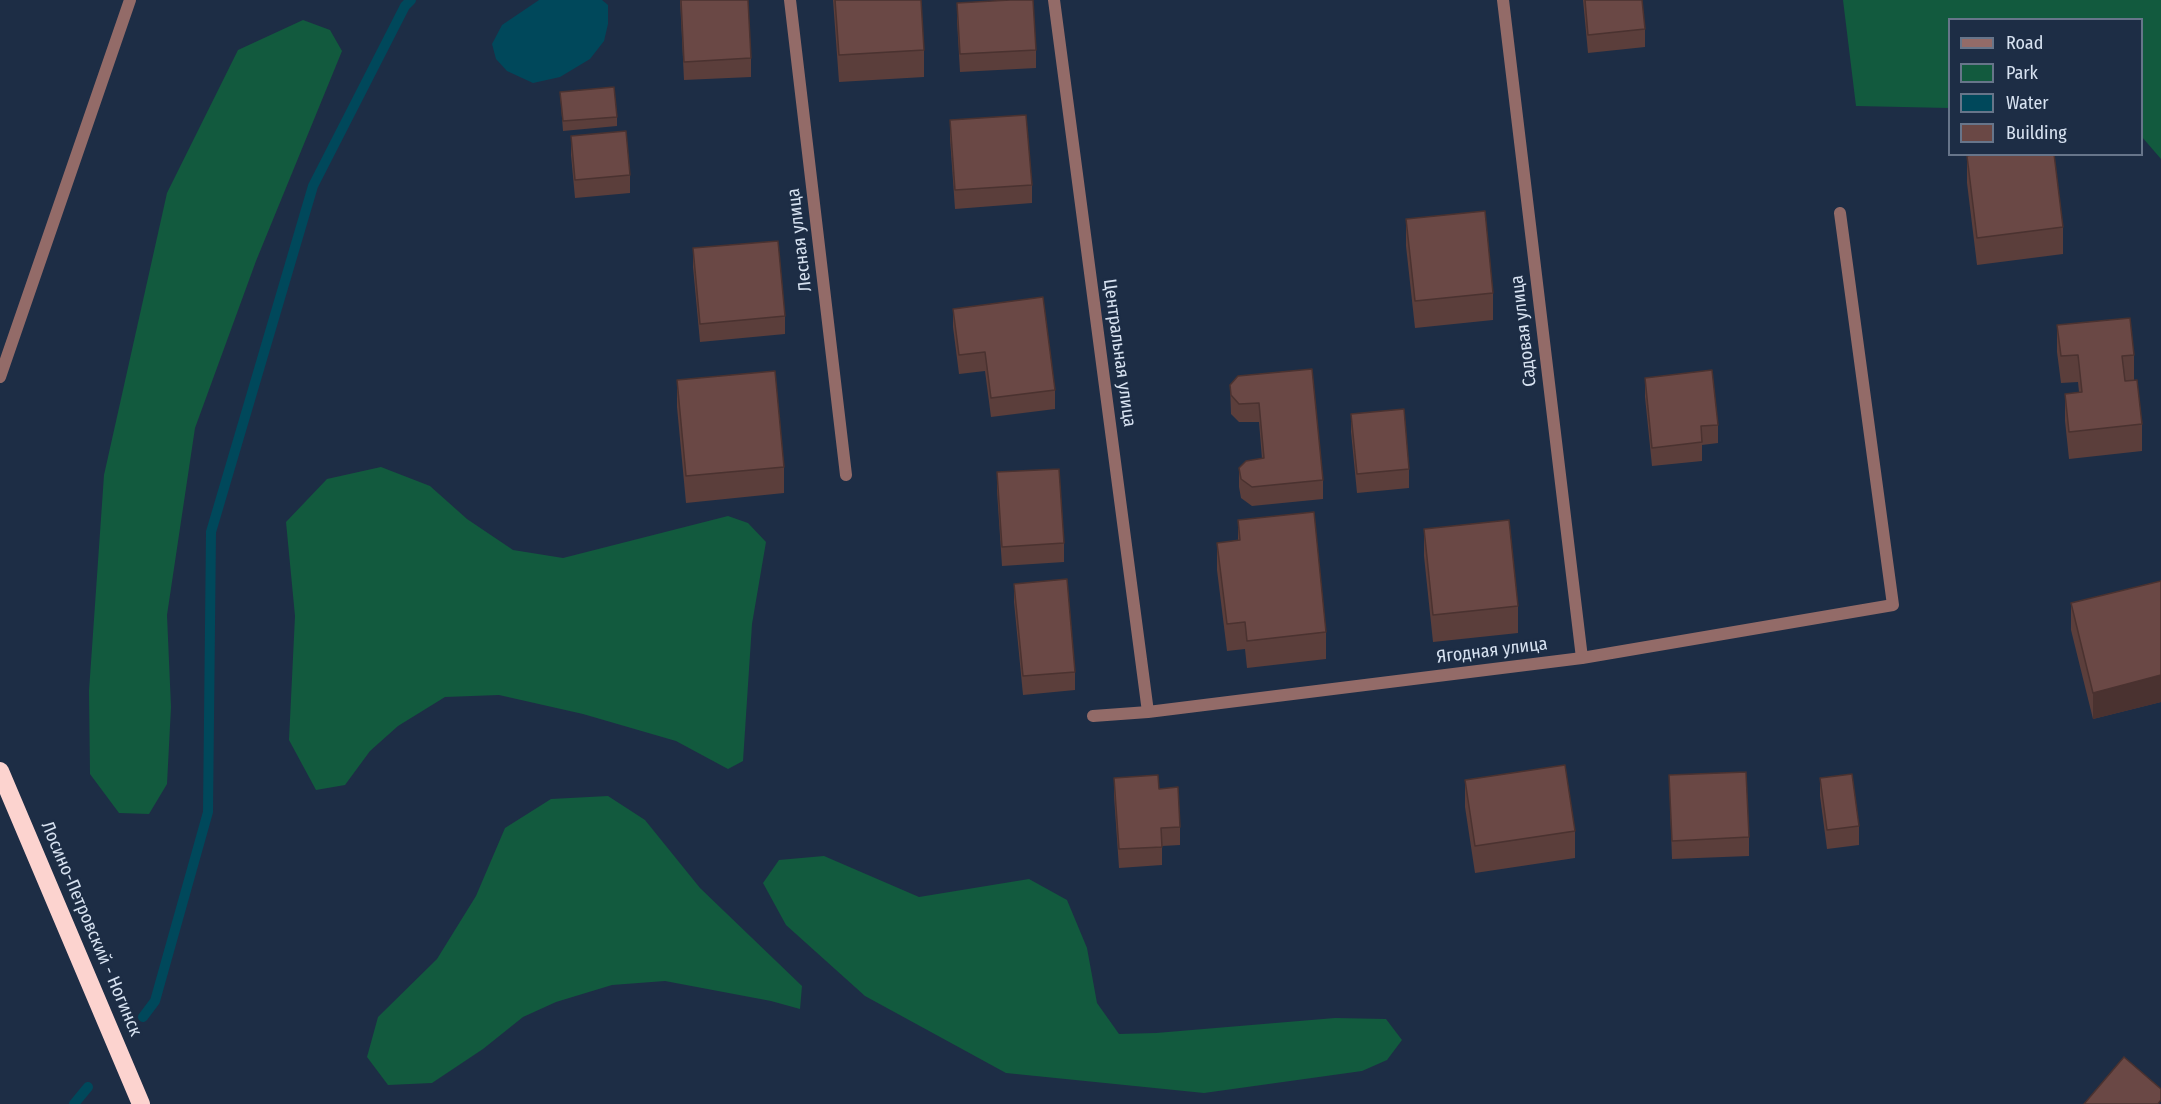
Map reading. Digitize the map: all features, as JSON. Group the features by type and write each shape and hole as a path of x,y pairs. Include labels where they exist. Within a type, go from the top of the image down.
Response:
{"highway":[{"name":"Лосино-Петровский - Ногинск","path":"0,771 141,1104"}],"street":[{"path":"0,377 130,0"},
{"name":"Лесная улица","path":"790,0 846,475"},
{"name":"Центральная улица","path":"1054,0 1149,712"},
{"name":"Садовая улица","path":"1503,0 1581,658"},
{"name":"Ягодная улица","path":"1093,716 1149,712 1581,658 1893,605 1840,213"}],"green space":[{"path":"1843,0 2161,0 2161,159 2143,138 2143,18 1948,18 1948,108 1856,106"},
{"path":"303,20 330,30 342,51 256,261 195,428 167,615 171,707 167,784 149,814 119,813 90,774 89,691 104,475 167,193 238,50"},
{"path":"381,467 430,486 467,519 513,550 563,558 728,516 748,523 766,542 752,624 743,761 728,769 676,741 583,714 499,695 445,697 398,726 370,751 345,785 316,790 289,740 295,616 286,522 327,479"},
{"path":"608,796 645,820 700,888 802,986 800,1009 771,1001 665,981 612,985 556,1002 523,1017 483,1049 432,1083 388,1085 367,1057 378,1017 437,959 476,896 505,828 551,799"},
{"path":"824,856 919,897 1029,879 1067,900 1087,948 1097,1003 1119,1034 1335,1018 1386,1019 1402,1040 1387,1060 1362,1071 1204,1093 1006,1073 865,996 786,925 763,883 779,860"}],"water":[{"path":"539,0 602,0 608,5 608,24 604,41 590,59 560,77 533,83 507,71 496,59 492,44 502,25"}],"building":[{"path":"681,0 748,0 751,58 684,62"},
{"path":"835,0 921,0 924,50 839,55"},
{"path":"1033,0 1036,50 960,54 957,3"},
{"path":"1585,0 1642,0 1645,29 1588,35"},
{"path":"614,87 617,117 563,121 560,92"},
{"path":"1026,115 1032,185 955,190 950,120"},
{"path":"626,131 630,175 575,180 571,136"},
{"path":"1967,156 2054,156 2063,227 1977,238"},
{"path":"1485,211 1493,293 1415,301 1406,219"},
{"path":"778,241 785,316 700,324 693,248"},
{"path":"1043,297 1055,390 991,398 985,352 959,355 953,309"},
{"path":"2130,318 2134,355 2122,356 2125,381 2137,380 2142,424 2069,432 2065,394 2082,392 2078,355 2061,356 2057,325"},
{"path":"1312,369 1323,480 1252,487 1241,479 1239,468 1246,461 1264,458 1259,403 1239,404 1231,395 1230,385 1238,376"},
{"path":"1712,370 1718,425 1701,426 1702,442 1652,448 1645,378"},
{"path":"775,371 784,467 686,476 677,380"},
{"path":"1404,409 1409,469 1357,474 1351,414"},
{"path":"1059,469 1064,543 1002,547 997,472"},
{"path":"1314,512 1326,632 1247,641 1245,622 1227,624 1217,543 1240,540 1238,520"},
{"path":"1509,520 1518,606 1433,615 1424,529"},
{"path":"1067,579 1075,672 1023,676 1014,584"},
{"path":"2161,581 2161,675 2093,693 2071,603"},
{"path":"1565,765 1575,831 1475,846 1465,780"},
{"path":"1746,772 1749,837 1672,841 1669,775"},
{"path":"1852,774 1859,826 1827,830 1820,778"},
{"path":"1158,775 1159,789 1178,787 1180,827 1161,828 1162,847 1119,849 1114,778"},
{"path":"2124,1057 2161,1089 2161,1100 2158,1104 2084,1104"}],"waterway":[{"path":"143,1017 155,1001 208,812 211,532 313,186 405,6 411,0"},
{"path":"74,1104 88,1087"}]}
